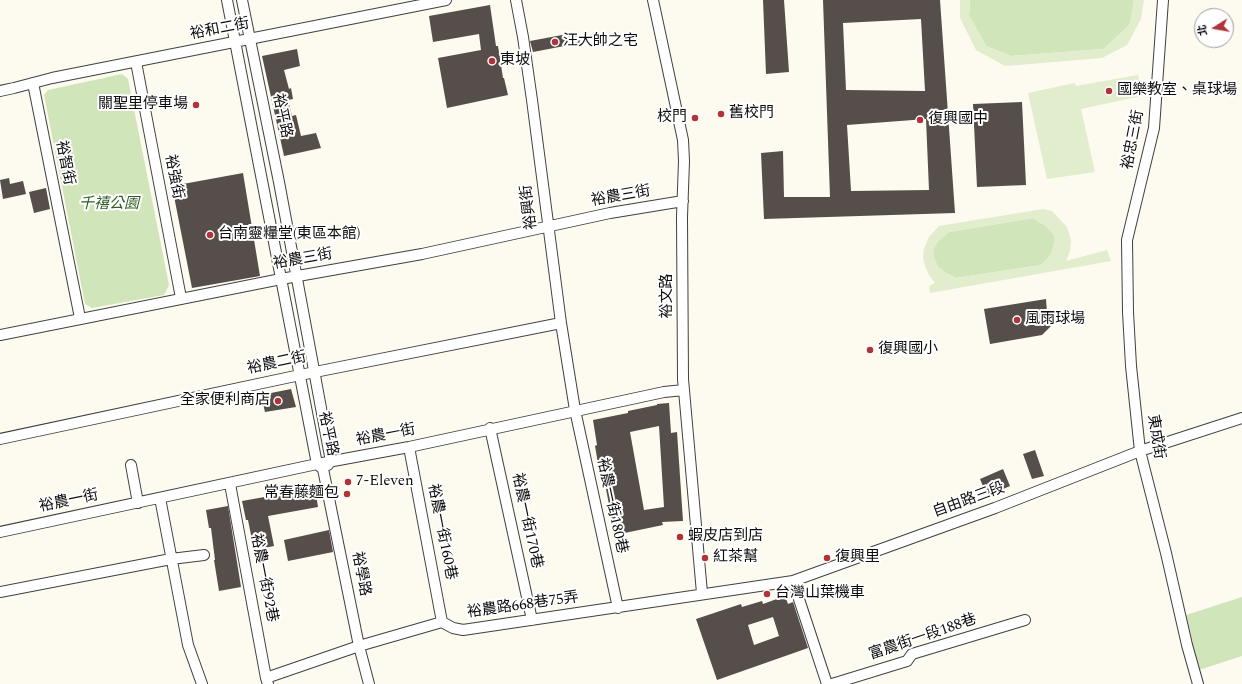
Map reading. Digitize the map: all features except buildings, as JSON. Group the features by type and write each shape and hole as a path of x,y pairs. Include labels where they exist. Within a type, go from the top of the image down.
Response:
{"street":[{"name":"裕平路","path":"227,0 300,375 320,467 331,461 279,182 242,0"},
{"name":"裕和二街","path":"0,91 52,78 446,0"},
{"name":"裕興街","path":"516,0 532,100 560,323 575,410"},
{"name":"裕文路","path":"653,0 683,140 684,161 682,201 684,390 702,593"},
{"name":"裕忠三街","path":"1140,189 1154,128 1162,0"},
{"name":"裕強街","path":"136,62 181,298"},
{"name":"裕智街","path":"33,83 80,318"},
{"name":"東成街","path":"1140,189 1127,240 1130,366 1140,451 1166,553 1187,645 1198,684"},
{"name":"裕農三街","path":"0,333 281,279 422,254 548,226 682,201"},
{"name":"裕農二街","path":"0,439 300,375 560,323"},
{"name":"裕農一街","path":"331,461 409,447 490,428 664,392 684,390"},
{"name":"裕農一街180巷","path":"575,410 618,608"},
{"name":"自由路三段","path":"702,593 793,581 995,508 1140,451 1242,418"},
{"name":"裕農一街170巷","path":"490,428 532,620"},
{"name":"裕農一街160巷","path":"409,447 442,622"},
{"path":"131,465 138,503"},
{"name":"裕農一街","path":"0,532 160,498 320,467"},
{"name":"裕學路","path":"320,467 359,646 369,684"},
{"name":"裕農一街92巷","path":"230,484 267,681"},
{"path":"160,498 188,645 202,684"},
{"path":"0,592 171,559 204,555"},
{"path":"793,581 827,684"},
{"name":"裕農路668巷75弄","path":"442,622 453,628 463,630 618,608 702,593"},
{"name":"富農街一段188巷","path":"832,684 907,661 912,654 1025,620"},
{"path":"267,681 359,646 442,622"}],"green space":[{"path":"960,0 970,0 969,15 986,46 1011,56 1104,49 1130,24 1134,0 1144,0 1141,19 1127,45 1102,58 1005,66 976,50 960,18"},
{"path":"970,0 1134,0 1130,24 1104,49 1011,56 986,46 969,15"},
{"name":"千禧公園","path":"122,74 128,79 169,285 164,295 92,308 85,304 44,95 48,90"},
{"path":"1138,75 1142,96 1081,109 1095,172 1047,179 1028,93 1075,83 1076,86"},
{"path":"1043,209 1052,211 1067,227 1071,240 1070,251 1066,261 1107,250 1111,261 930,293 929,286 935,283 925,266 923,258 924,249 929,237 939,226","holes":["1033,218 1046,226 1054,235 1054,244 1052,252 1041,265 956,278 938,267 934,258 934,248 938,241 949,232"]},
{"path":"1033,218 1046,226 1054,235 1052,252 1041,265 956,278 938,267 934,258 934,248 938,241 949,232"},
{"path":"1242,597 1242,656 1196,671 1186,615"}],"place":[{"name":"汪大帥之宅","path":"555,42"},
{"name":"東坡","path":"492,61"},
{"name":"國樂教室、桌球場","path":"1109,91"},
{"name":"關聖里停車場","path":"196,105"},
{"name":"舊校門","path":"721,114"},
{"name":"校門","path":"695,118"},
{"name":"復興國中","path":"920,120"},
{"name":"台南靈糧堂(東區本館)","path":"210,235"},
{"name":"風雨球場","path":"1017,320"},
{"name":"復興國小","path":"870,350"},
{"name":"全家便利商店","path":"278,401"},
{"name":"7-Eleven","path":"348,482"},
{"name":"常春藤麵包","path":"347,494"},
{"name":"蝦皮店到店","path":"680,537"},
{"name":"紅茶幫","path":"705,558"},
{"name":"復興里","path":"827,558"},
{"name":"台灣山葉機車","path":"767,594"}]}
